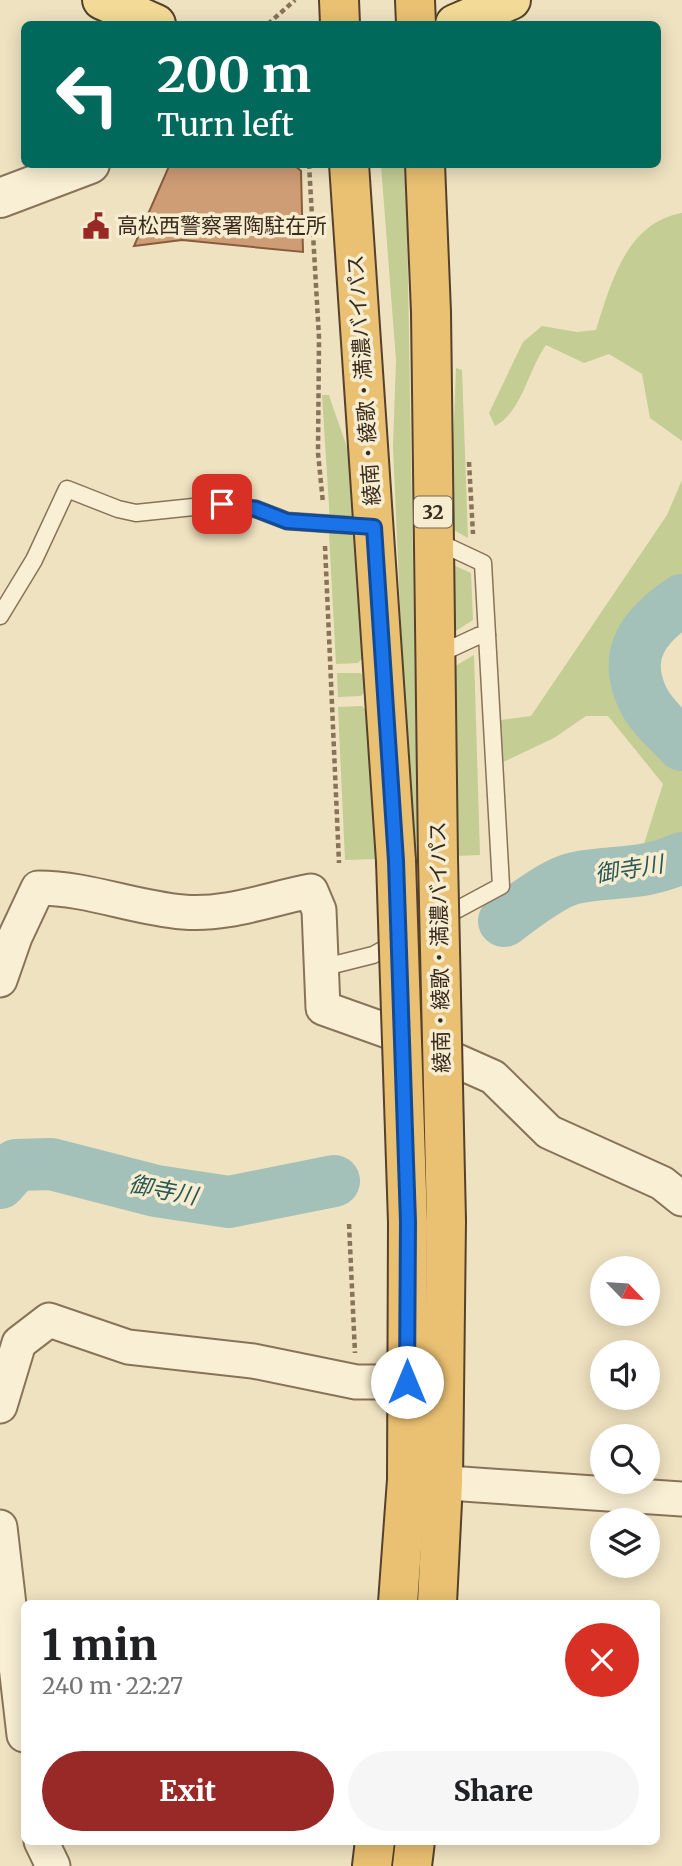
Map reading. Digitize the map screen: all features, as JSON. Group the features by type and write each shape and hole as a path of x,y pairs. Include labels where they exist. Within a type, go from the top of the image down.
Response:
{"highway":[{"path":"339,0 340,21"},
{"path":"415,0 416,21"},
{"name":"綾南・綾歌・満濃バイパス","path":"349,168 396,861 408,1222 407,1382 425,1481 437,1600"},
{"name":"綾南・綾歌・満濃バイパス","path":"399,1600 425,1481 446,1221 425,168"},
{"path":"372,1866 375,1845"},
{"path":"412,1866 415,1845"}],"main road":[{"path":"102,0 149,21"},
{"path":"462,21 511,0"}],"street":[{"path":"0,198 79,168"},
{"path":"0,980 15,937 38,888 61,888 182,912 227,912 311,891 319,911 323,1008 396,1034 493,1077 549,1132 662,1183 682,1199"},
{"path":"0,1406 19,1343 49,1320 128,1348 253,1361 356,1382 407,1382"},
{"path":"425,1481 682,1499"},
{"path":"0,1527 21,1709"},
{"path":"43,1845 52,1866"}],"lane":[{"path":"0,616 34,560 67,489 118,509 136,513 222,504 256,509 287,521 374,527"},
{"path":"321,968 373,956 501,886 484,563 433,540"},
{"path":"435,656 478,636 487,635"}],"path":[{"path":"271,21 295,0"},
{"path":"469,449 474,558"},
{"path":"349,1224 356,1382"}],"green space":[{"path":"381,168 406,168 418,859 411,859 393,447 396,360"},
{"path":"682,213 682,441 650,418 642,374 609,354 584,363 546,345 512,411 495,426 489,413 523,342 542,326 577,332 596,330 615,275 634,242 647,229 663,219"},
{"path":"456,368 462,370 468,538 450,528"},
{"path":"322,395 329,395 351,459 357,494 357,509 352,521 330,522"},
{"path":"682,480 682,592 635,630 629,660 637,702 682,756 682,837 677,854 659,863 643,847 663,784 608,716 586,716 554,738 501,763 501,720 531,716 667,515"},
{"path":"353,532 361,539 365,655 358,663 336,664 329,533"},
{"path":"449,563 471,573 473,620 451,634"},
{"path":"474,655 480,855 455,856 450,669"},
{"path":"337,673 360,673 367,678 367,688 361,696 338,697"},
{"path":"362,706 369,713 376,859 345,860 338,707"}],"building":[{"path":"168,168 298,168 301,171 303,252 182,240 134,246"}],"waterway":[{"name":"御寺川","path":"682,600 648,630 640,642 635,668 637,683 646,705 682,745"},
{"name":"御寺川","path":"504,921 538,896 567,880 654,868 682,858"},
{"name":"御寺川","path":"0,1183 16,1165 51,1164 156,1191 229,1202 334,1181"}],"place":[{"name":"高松西警察署陶駐在所","path":"96,226"}],"route":[{"path":"222,504 256,509 287,521 374,527 396,861 408,1222 407,1382"}]}
